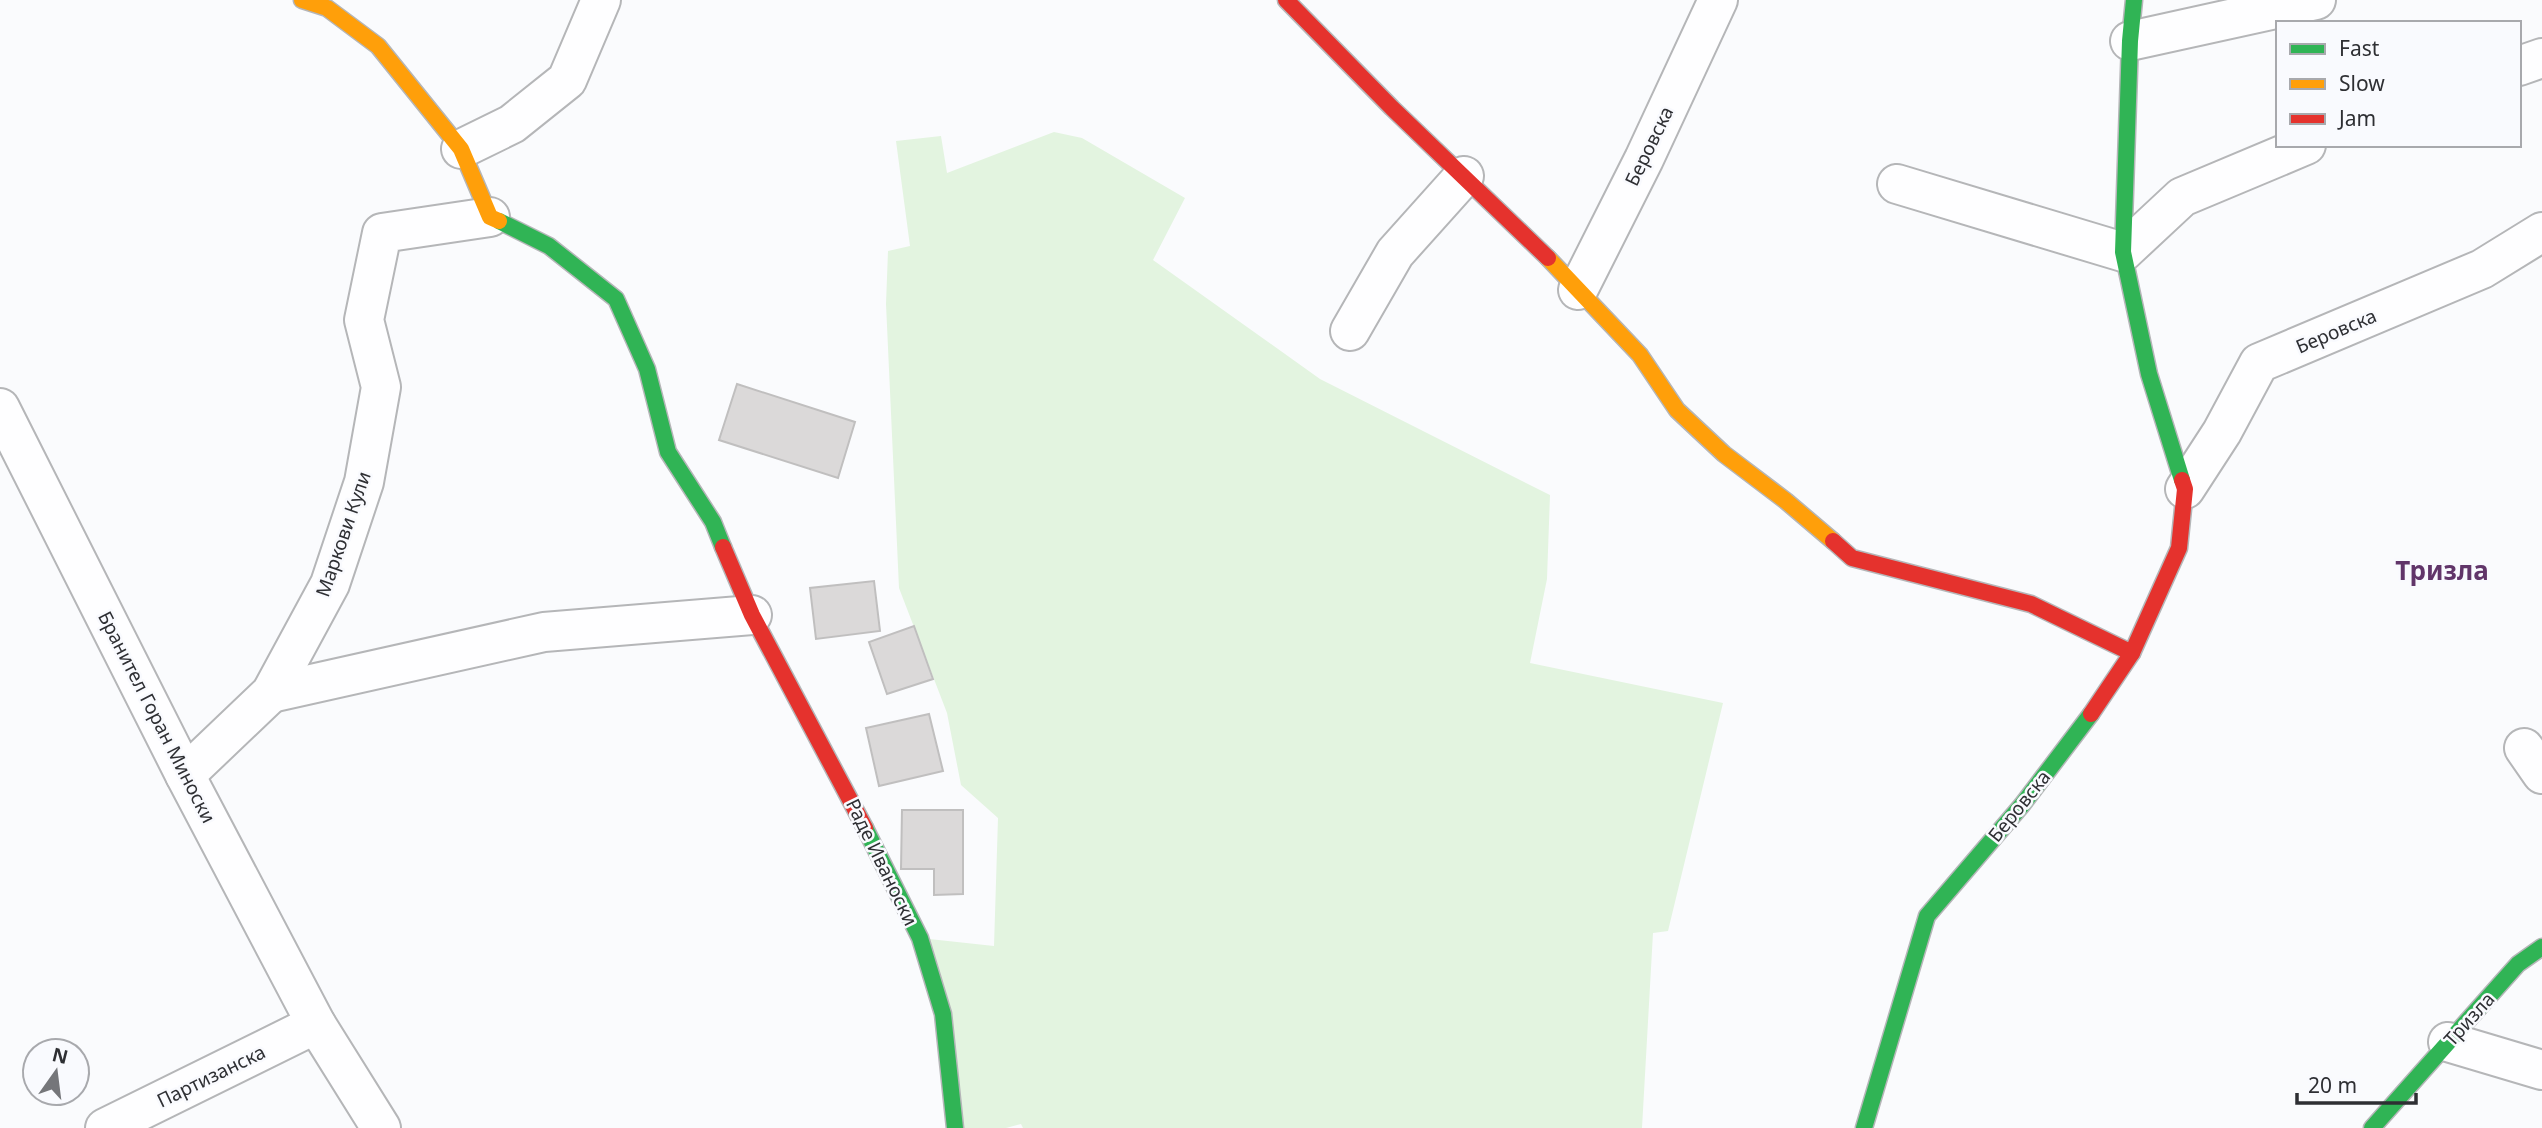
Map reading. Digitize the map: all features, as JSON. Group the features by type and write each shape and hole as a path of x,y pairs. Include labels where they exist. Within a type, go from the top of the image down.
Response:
{"street":[{"path":"302,0 327,8 378,46 461,149 490,216"},
{"path":"461,149 512,124 566,80 601,0"},
{"path":"1286,0 1392,108 1527,236 1640,355 1677,410 1724,454 1786,501 1853,558 2031,604 2132,653"},
{"name":"Беровска","path":"1578,290 1644,159 1718,0"},
{"name":"Беровска","path":"1864,1128 1927,916 2022,805 2082,727 2132,653 2179,548 2185,489 2149,374 2123,252 2130,41 2134,0"},
{"path":"2130,41 2316,0"},
{"path":"2521,65 2542,58"},
{"path":"1897,184 2123,252 2182,197 2301,147"},
{"path":"1350,331 1395,253 1464,176"},
{"name":"Раде Иваноски","path":"490,216 549,246 616,299 647,369 668,452 713,522 752,615 854,805 920,938 943,1014 955,1128"},
{"name":"Маркови Кули","path":"186,775 271,693 330,584 364,482 381,387 364,320 382,233 490,216"},
{"name":"Беровска","path":"2185,489 2222,432 2259,363 2482,269 2542,232"},
{"name":"Бранител Горан Миноски","path":"0,408 316,1024 381,1128"},
{"path":"271,693 544,632 752,615"},
{"name":"Тризла","path":"2372,1128 2518,964 2542,947"},
{"name":"Партизанска","path":"105,1128 316,1024"},
{"path":"2448,1042 2542,1070"}],"green space":[{"path":"1054,132 1082,138 1185,198 1153,260 1320,379 1550,495 1547,579 1530,663 1723,703 1668,931 1653,933 1642,1128 1023,1128 1021,1124 1006,1128 955,1128 920,938 994,946 998,818 961,785 947,713 899,588 886,304 888,251 910,246 896,141 941,136 947,173"}],"building":[{"path":"737,384 855,422 838,478 719,440"},
{"path":"874,581 880,631 816,639 810,588"},
{"path":"914,626 933,679 887,694 869,642"},
{"path":"929,714 943,771 879,786 866,728"},
{"path":"902,810 963,810 963,894 934,895 934,869 901,869"}],"traffic: fast":[{"path":"2134,0 2130,41 2123,252 2149,374 2182,480"},
{"path":"499,221 549,246 616,299 647,369 668,452 713,522 723,547"},
{"path":"1864,1128 1927,916 2022,805 2091,714"},
{"path":"865,828 920,938 943,1014 955,1128"},
{"path":"2372,1128 2518,964 2542,947"}],"traffic: slow":[{"path":"302,0 327,8 378,46 461,149 490,217 499,221"},
{"path":"1548,258 1640,355 1677,410 1724,454 1833,541"}],"traffic: jam":[{"path":"1286,0 1392,108 1548,258"},
{"path":"2091,714 2132,653 2179,548 2185,489 2182,480"},
{"path":"1833,541 1852,558 2031,604 2132,653"},
{"path":"723,547 752,615 865,828"}],"district":[{"name":"Тризла","path":"2442,571"}]}
